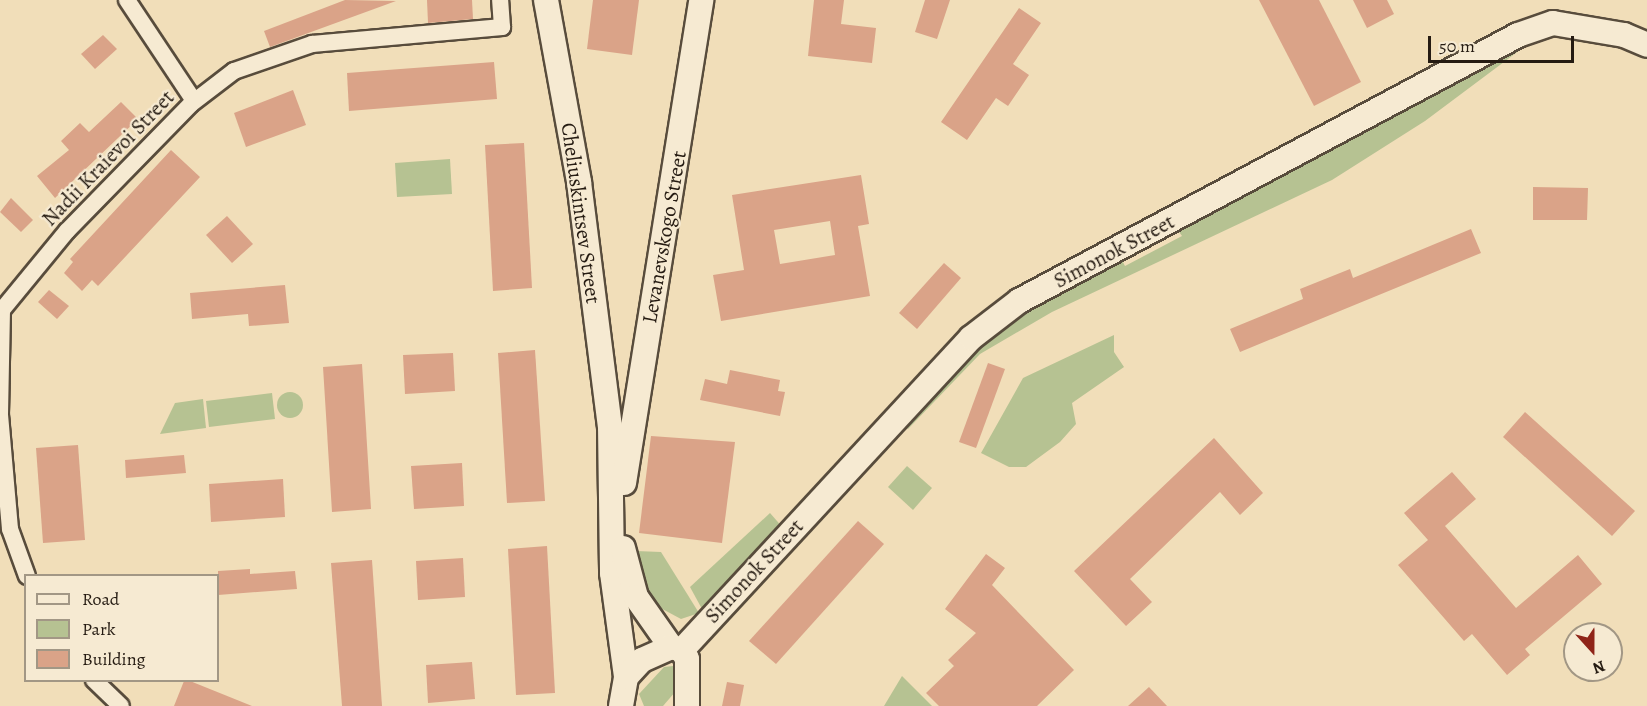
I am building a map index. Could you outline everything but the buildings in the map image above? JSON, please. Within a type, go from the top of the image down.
[{"type":"main road","name":"Cheliuskintsev Street","points":[[546,0],[620,426]]},
{"type":"main road","name":"Levanevskogo Street","points":[[677,648],[645,614],[628,576],[620,426],[675,183],[701,0]]},
{"type":"main road","name":"Simonok Street","points":[[677,648],[971,338],[1019,301],[1518,35],[1553,23],[1624,35],[1647,45]]},
{"type":"main road","points":[[620,426],[612,573],[626,677],[621,706]]},
{"type":"main road","points":[[626,677],[642,660],[677,648],[690,670],[687,706]]},
{"type":"street","points":[[127,0],[194,101]]},
{"type":"street","name":"Nadii Kraievoi Street","points":[[26,574],[10,529],[0,414],[1,310],[67,231],[194,101],[234,71],[312,44],[502,27],[500,0]]},
{"type":"street","points":[[95,682],[121,706]]},
{"type":"green space","points":[[1522,39],[1524,47],[1425,121],[1332,180],[1052,312],[980,354],[908,429],[899,423],[974,341],[1118,253],[1125,266],[1182,236],[1174,225]]},
{"type":"green space","points":[[450,159],[452,194],[397,197],[395,163]]},
{"type":"green space","points":[[1114,335],[1114,352],[1124,367],[1072,403],[1076,424],[1060,442],[1026,467],[1009,467],[981,453],[1023,378]]},
{"type":"green space","points":[[290,392],[299,396],[303,405],[299,414],[290,418],[281,414],[277,405],[281,396]]},
{"type":"green space","points":[[272,393],[275,419],[209,427],[206,401]]},
{"type":"green space","points":[[203,399],[206,428],[160,434],[175,403]]},
{"type":"green space","points":[[907,466],[932,488],[913,510],[888,487]]},
{"type":"green space","points":[[770,513],[784,529],[702,609],[690,587]]},
{"type":"green space","points":[[636,551],[661,552],[699,613],[681,619],[653,604]]},
{"type":"green space","points":[[673,666],[682,684],[663,706],[644,706],[639,694],[664,667]]},
{"type":"green space","points":[[902,676],[932,706],[884,706]]}]
